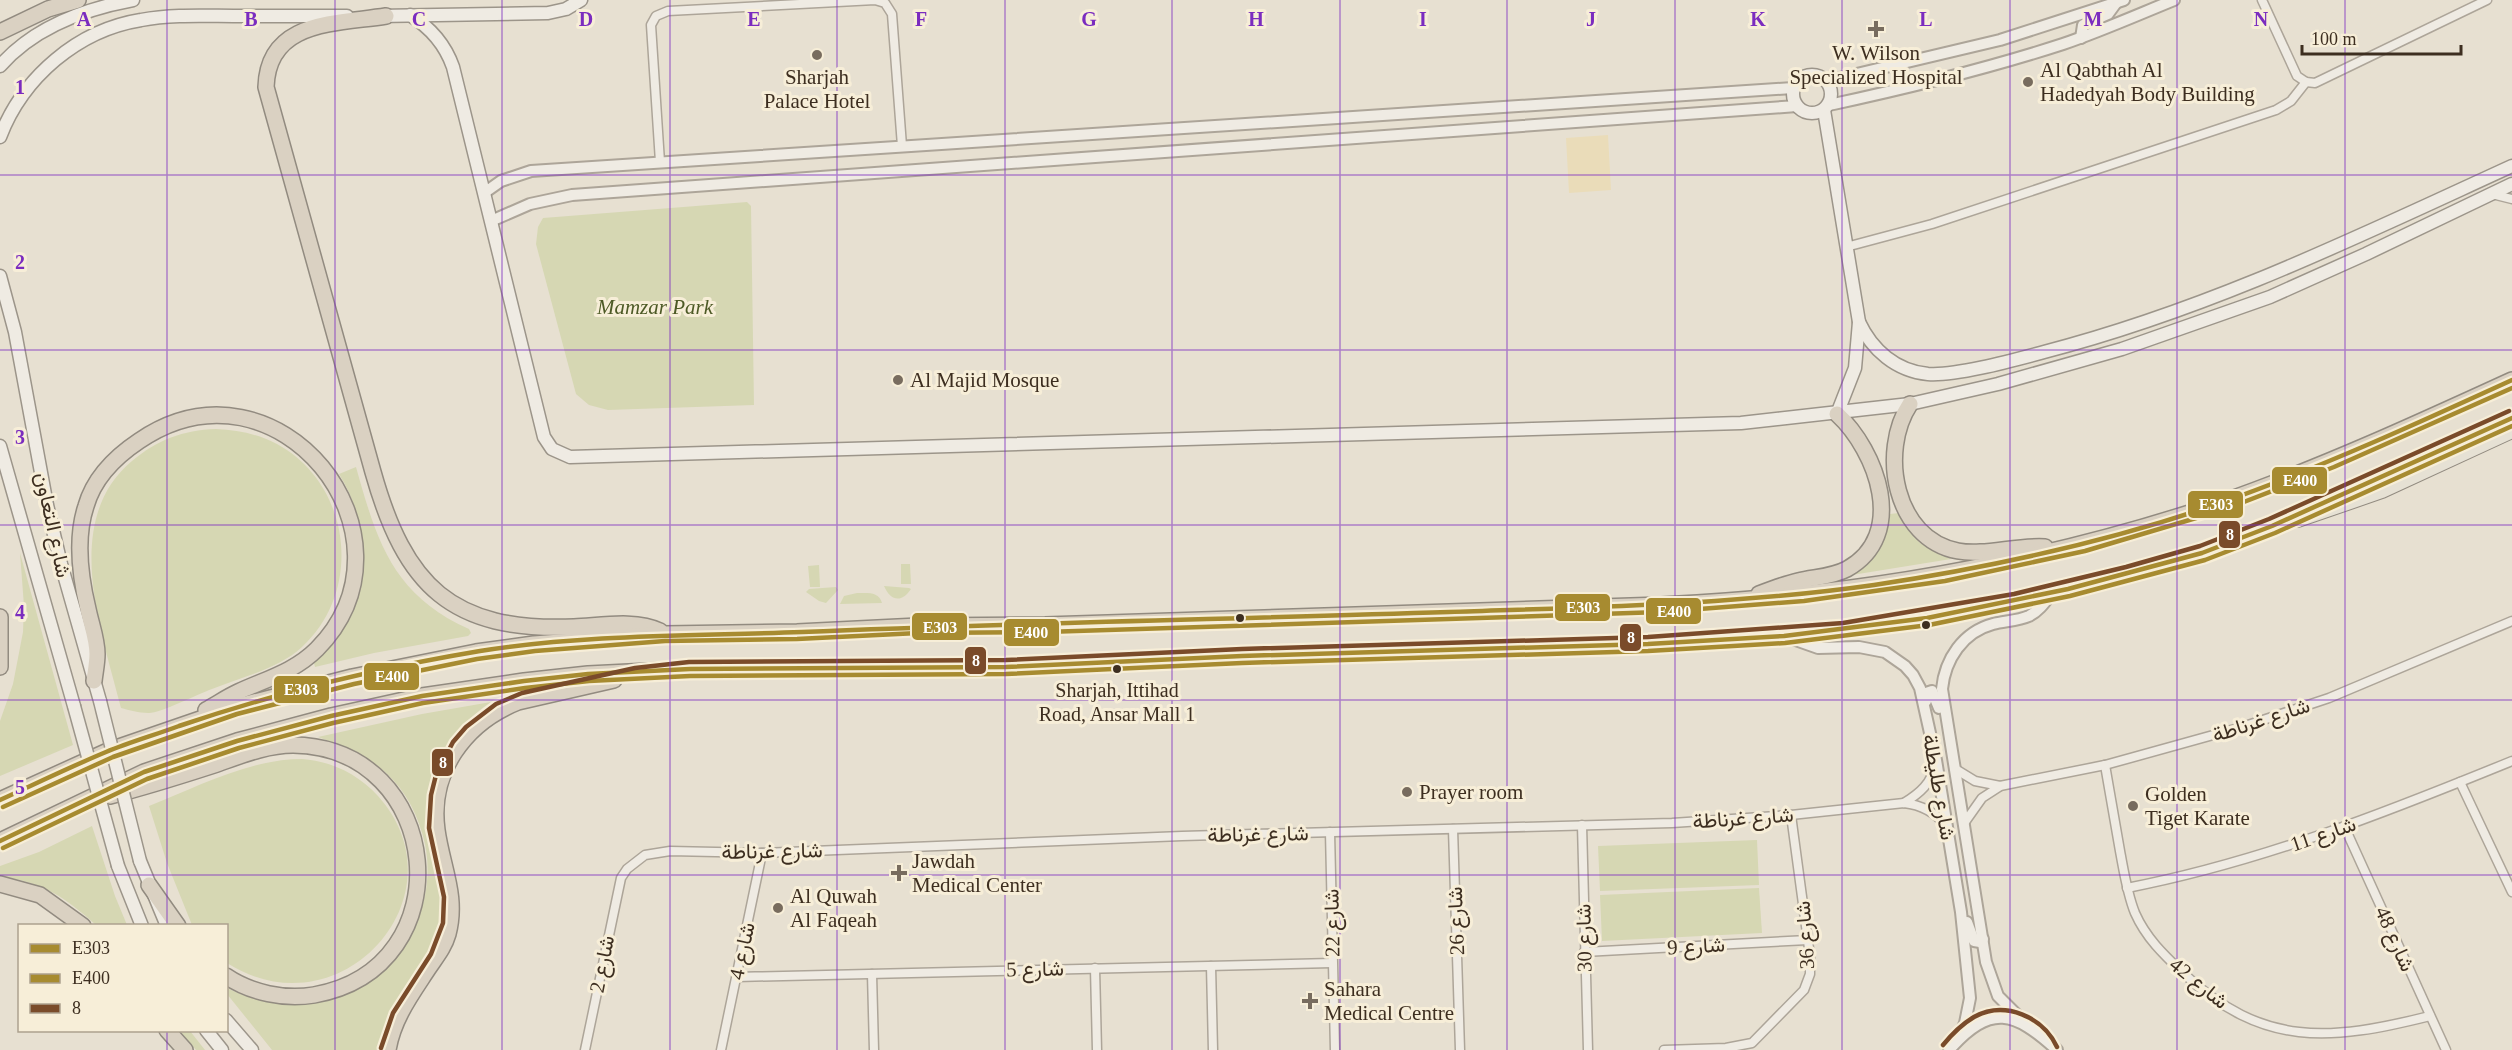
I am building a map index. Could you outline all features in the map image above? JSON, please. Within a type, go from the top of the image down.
[{"type":"highway","points":[[0,32],[48,9],[78,0]]},
{"type":"highway","points":[[386,16],[320,26],[296,33],[285,41],[270,61],[266,87],[379,495],[397,542],[418,574],[433,590],[459,607],[487,619],[515,626],[544,628],[640,625],[665,634]]},
{"type":"highway","points":[[0,800],[110,750],[178,726],[292,691],[442,659],[534,644],[665,634],[1431,614],[1748,601],[1919,578],[2060,549],[2170,519],[2301,473],[2391,436],[2512,380]]},
{"type":"highway","points":[[1910,404],[1896,434],[1894,457],[1903,502],[1907,513],[1919,530],[1936,543],[1965,552],[2030,546],[2060,549]]},
{"type":"highway","points":[[1748,601],[1786,584],[1839,573],[1855,564],[1873,543],[1881,516],[1875,471],[1861,441],[1837,414]]},
{"type":"highway","points":[[94,681],[97,651],[83,589],[80,539],[86,505],[107,467],[147,435],[162,427],[195,417],[245,418],[277,429],[306,448],[319,461],[340,494],[354,541],[353,574],[348,599],[328,636],[305,660],[276,678],[233,695],[178,726]]},
{"type":"highway","points":[[0,841],[144,772],[190,756],[331,716],[473,688],[588,674],[690,669],[1006,667],[1219,657],[1648,644],[1784,636],[1901,622],[2052,593],[2173,561],[2272,526],[2512,418]]},
{"type":"highway","points":[[0,617],[0,667]]},
{"type":"highway","points":[[387,1050],[396,1021],[442,951],[451,923],[452,895],[437,832],[437,802],[444,773],[458,746],[478,724],[511,705],[653,671]]},
{"type":"highway","points":[[69,806],[143,788],[259,750],[293,745],[327,750],[344,756],[359,765],[385,787],[405,815],[419,865],[417,899],[394,945],[370,970],[341,988],[325,993],[301,996],[277,995],[246,987],[228,977]]},
{"type":"highway","points":[[0,884],[40,895],[80,924]]},
{"type":"highway","points":[[149,885],[177,924]]},
{"type":"highway","points":[[169,1032],[185,1050]]},
{"type":"main road","points":[[0,66],[36,36],[59,23],[91,10],[133,0]]},
{"type":"main road","points":[[0,137],[21,97],[47,66],[82,41],[119,25],[181,15],[386,16],[548,13],[566,9],[581,0]]},
{"type":"main road","points":[[410,15],[434,34],[450,58],[544,437],[552,449],[570,457],[1741,423],[1910,404],[2081,362],[2212,319],[2270,297],[2366,255],[2512,184]]},
{"type":"main road","points":[[1826,107],[1807,113],[1797,106],[1794,101],[1793,88],[1800,79],[1809,75],[1818,75],[1827,81],[1832,92],[1826,107],[1859,322],[1855,368],[1837,414]]},
{"type":"main road","points":[[1859,322],[1869,340],[1882,354],[1899,365],[1918,372],[1948,373],[2025,357],[2146,323],[2228,294],[2512,166]]},
{"type":"main road","name":"شارع التعاون","points":[[0,276],[15,332],[54,535],[140,861],[166,924]]},
{"type":"main road","points":[[2272,526],[2360,499],[2512,431]]},
{"type":"main road","name":"شارع التعاون","points":[[0,446],[118,866],[141,924]]},
{"type":"main road","points":[[228,1022],[252,1050]]},
{"type":"main road","points":[[208,1032],[222,1050]]},
{"type":"street","points":[[660,162],[651,28],[654,19],[664,12],[875,0],[885,3],[892,14],[902,146]]},
{"type":"street","points":[[1826,107],[1969,72],[2081,38],[2174,0]]},
{"type":"street","points":[[2262,0],[2294,71],[2306,82],[2320,82],[2487,0]]},
{"type":"street","points":[[2081,38],[2083,26],[2111,12],[2120,1]]},
{"type":"street","points":[[1827,81],[2001,40],[2120,1]]},
{"type":"street","points":[[1846,246],[1932,224],[2266,114],[2291,101],[2306,82]]},
{"type":"street","points":[[484,193],[501,181],[531,171],[1793,88]]},
{"type":"street","points":[[491,221],[530,204],[572,195],[1797,106]]},
{"type":"street","points":[[2492,194],[2512,199]]},
{"type":"street","name":"شارع طليطلة","points":[[2052,593],[2038,609],[2028,616],[1985,627],[1961,642],[1944,673],[1942,689],[1993,987],[2005,1004],[2048,1045],[2057,1050]]},
{"type":"street","name":"شارع غرناطة","points":[[1965,822],[1982,798],[2000,786],[2105,765],[2242,727],[2329,698],[2512,622]]},
{"type":"street","name":"شارع طليطلة","points":[[1784,636],[1818,648],[1859,647],[1885,652],[1905,666],[1913,675],[1922,693],[1936,760],[1961,912],[1970,998],[1968,1013],[1952,1047]]},
{"type":"street","points":[[1925,710],[1926,694],[1931,690],[1936,696],[1940,710],[1945,715]]},
{"type":"street","points":[[1904,803],[1923,790],[1929,782],[1936,760]]},
{"type":"street","name":"شارع 11","points":[[2127,888],[2254,857],[2345,828],[2512,761]]},
{"type":"street","name":"شارع 42","points":[[2105,765],[2127,888],[2140,923],[2160,951],[2206,993],[2243,1017],[2264,1026],[2292,1032],[2374,1029],[2430,1016]]},
{"type":"street","name":"شارع غرناطة","points":[[1957,770],[1975,781],[2000,786]]},
{"type":"street","points":[[2460,782],[2512,892]]},
{"type":"street","name":"شارع غرناطة","points":[[621,878],[635,861],[655,852],[762,853],[1330,832],[1672,823],[1791,815],[1904,803],[1914,804],[1932,812],[1946,827]]},
{"type":"street","name":"شارع 36","points":[[1664,1050],[1746,1045],[1758,1038],[1804,990],[1810,974],[1808,940],[1791,815]]},
{"type":"street","name":"شارع 30","points":[[1582,825],[1588,1050]]},
{"type":"street","name":"شارع 48","points":[[2345,828],[2445,1050]]},
{"type":"street","name":"شارع 26","points":[[1453,829],[1460,1050]]},
{"type":"street","name":"شارع 22","points":[[1330,832],[1335,1050]]},
{"type":"street","name":"شارع 4","points":[[721,1050],[762,853]]},
{"type":"street","name":"شارع 2","points":[[585,1050],[621,878]]},
{"type":"street","points":[[1961,912],[1966,918],[1973,939],[1977,942],[1983,939]]},
{"type":"street","name":"شارع 9","points":[[1584,952],[1808,940]]},
{"type":"street","name":"شارع 5","points":[[737,977],[1332,963]]},
{"type":"street","points":[[1211,966],[1213,1050]]},
{"type":"street","points":[[1095,968],[1097,1050]]},
{"type":"street","points":[[872,974],[874,1050]]},
{"type":"street","points":[[1952,1047],[1973,1026],[1985,1020],[2005,1018],[2025,1023]]},
{"type":"green space","name":"Mamzar Park","points":[[747,202],[751,206],[754,405],[608,410],[589,405],[576,394],[536,244],[538,227],[543,218]]},
{"type":"green space","points":[[216,429],[248,433],[277,444],[302,462],[321,485],[334,511],[340,539],[341,568],[335,597],[322,624],[302,647],[282,661],[161,710],[145,713],[121,708],[97,612],[92,578],[92,545],[97,514],[110,486],[141,454],[171,437],[192,431]]},
{"type":"green space","points":[[356,467],[381,542],[405,583],[422,600],[469,629],[471,633],[468,636],[374,653],[315,667],[314,663],[332,644],[346,622],[356,598],[361,573],[362,548],[359,522],[351,497],[339,474]]},
{"type":"green space","points":[[1899,513],[1907,529],[1920,543],[1951,559],[1852,575],[1867,563],[1878,549],[1886,533],[1890,514]]},
{"type":"green space","points":[[20,553],[73,745],[0,776],[0,721],[13,684],[23,632],[24,606]]},
{"type":"green space","points":[[901,564],[910,564],[911,584],[901,584]]},
{"type":"green space","points":[[819,565],[820,587],[810,587],[808,566]]},
{"type":"green space","points":[[884,586],[911,589],[903,597],[896,598],[889,594]]},
{"type":"green space","points":[[836,587],[838,590],[826,603],[806,592],[809,589]]},
{"type":"green space","points":[[857,593],[878,596],[882,603],[840,604],[844,596]]},
{"type":"green space","points":[[491,702],[461,728],[449,744],[432,780],[428,819],[443,895],[443,906],[439,929],[432,946],[390,1012],[378,1050],[272,1050],[228,995],[228,988],[256,999],[288,1004],[319,1001],[348,992],[373,976],[395,956],[412,932],[423,905],[427,875],[425,844],[416,815],[400,788],[371,761],[318,737],[422,714]]},
{"type":"green space","points":[[282,760],[313,760],[334,766],[353,775],[370,788],[378,796],[401,834],[408,874],[399,911],[379,944],[349,968],[311,981],[270,981],[228,963],[228,924],[192,924],[167,863],[149,806],[224,775]]},
{"type":"green space","points":[[92,826],[127,924],[95,924],[52,892],[28,882],[0,877],[0,866],[39,852]]},
{"type":"green space","points":[[1757,840],[1759,885],[1600,891],[1598,846]]},
{"type":"green space","points":[[1759,888],[1762,933],[1602,941],[1600,895]]},
{"type":"green space","points":[[181,1032],[191,1032],[205,1050],[196,1050]]},
{"type":"sand","points":[[1608,135],[1611,190],[1569,193],[1566,138]]},
{"type":"transit line","name":"E303","points":[[0,800],[115,748],[253,703],[328,682],[404,665],[520,645],[641,637],[1662,604],[1821,592],[1919,578],[2008,561],[2096,540],[2226,501],[2335,459],[2512,380]]},
{"type":"transit line","name":"E400","points":[[3,807],[113,757],[237,714],[354,684],[477,659],[535,651],[665,641],[797,639],[918,633],[1045,632],[1661,612],[1804,601],[1945,581],[2085,551],[2223,510],[2334,467],[2512,388]]},
{"type":"transit line","name":"8","points":[[381,1048],[393,1013],[431,954],[443,923],[444,897],[429,828],[431,795],[436,775],[453,742],[466,727],[496,704],[522,693],[635,668],[689,662],[1006,660],[1242,649],[1648,637],[1843,623],[2014,594],[2126,567],[2200,546],[2269,519],[2509,411]]},
{"type":"transit line","name":"E303","points":[[0,841],[144,772],[237,741],[331,716],[422,696],[524,681],[588,674],[690,669],[1006,667],[1242,656],[1648,644],[1784,636],[1927,618],[2068,589],[2202,553],[2272,526],[2512,418]]},
{"type":"transit line","name":"E400","points":[[3,848],[147,779],[239,748],[333,723],[423,703],[525,688],[589,681],[690,676],[1006,674],[1242,663],[1648,651],[1785,643],[1929,625],[2070,596],[2205,560],[2275,533],[2512,426]]},
{"type":"transit line","name":"8","points":[[1943,1045],[1974,1017],[1998,1010],[2022,1014],[2033,1020],[2051,1036],[2057,1047]]},
{"type":"place","name":"W. Wilson Specialized Hospital","points":[[1876,29]]},
{"type":"place","name":"Sharjah Palace Hotel","points":[[817,55]]},
{"type":"place","name":"Al Qabthah Al Hadedyah Body Building","points":[[2028,82]]},
{"type":"place","name":"Al Majid Mosque","points":[[898,380]]},
{"type":"place","name":"Sharjah, Ittihad Road, Ansar Mall 1","points":[[1117,669]]},
{"type":"place","name":"Prayer room","points":[[1407,792]]},
{"type":"place","name":"Golden Tiget Karate","points":[[2133,806]]},
{"type":"place","name":"Jawdah Medical Center","points":[[899,873]]},
{"type":"place","name":"Al Quwah Al Faqeah","points":[[778,908]]},
{"type":"place","name":"Sahara Medical Centre","points":[[1310,1001]]}]
